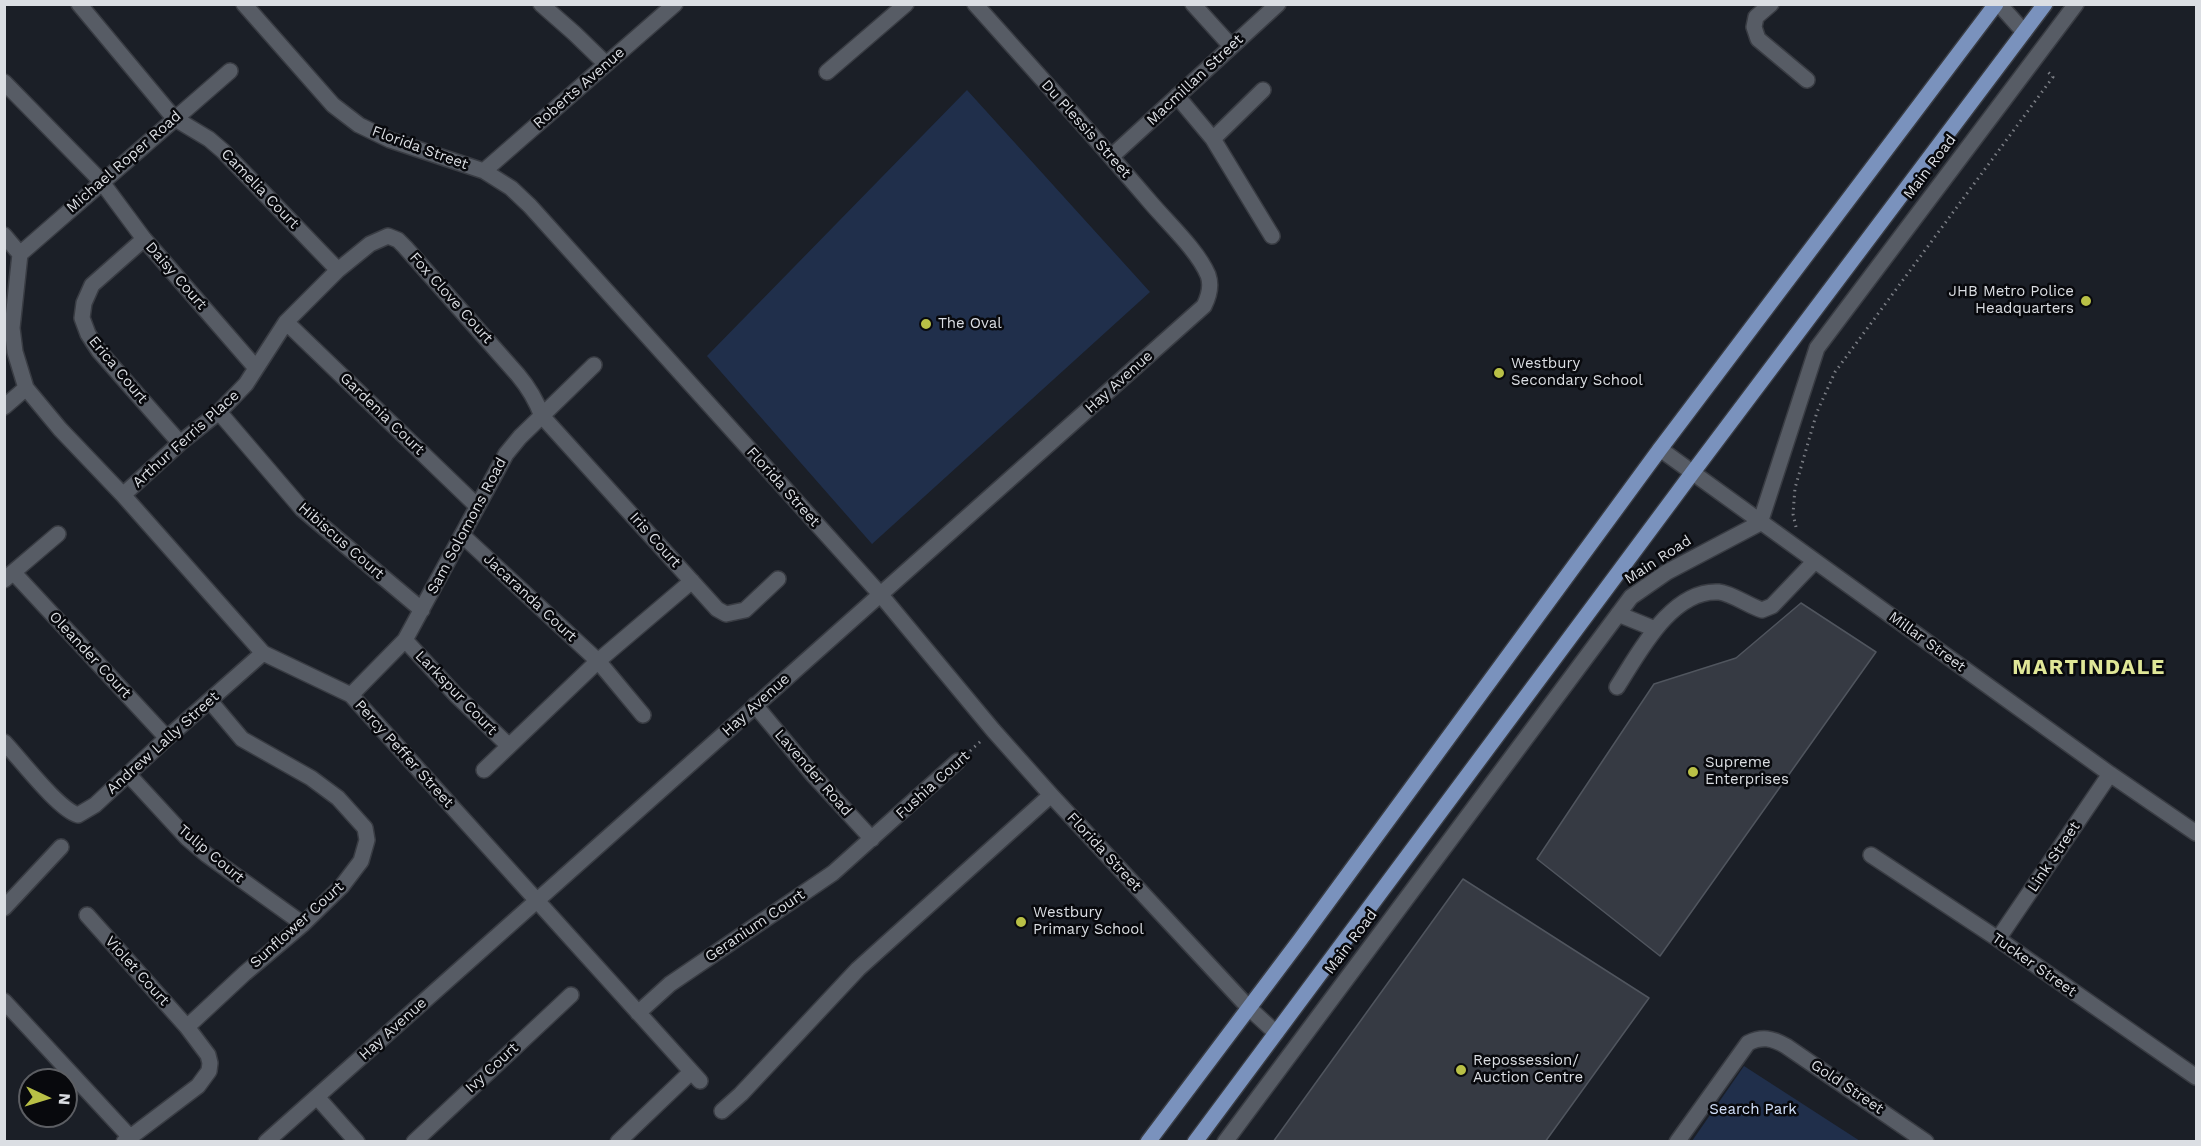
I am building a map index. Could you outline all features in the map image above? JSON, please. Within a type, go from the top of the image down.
[{"type":"main road","points":[[1149,1142],[1250,1008],[1660,448],[1997,4]]},
{"type":"main road","name":"Main Road","points":[[1195,1142],[1692,472],[2044,4]]},
{"type":"street","name":"Camelia Court","points":[[79,4],[174,118],[224,151],[338,270]]},
{"type":"street","name":"Florida Street","points":[[244,4],[333,105],[359,125],[390,140],[484,171],[511,188],[530,206],[880,594],[993,730],[1051,795],[1276,1033]]},
{"type":"street","points":[[541,4],[606,64]]},
{"type":"street","name":"Roberts Avenue","points":[[484,171],[675,4]]},
{"type":"street","points":[[827,72],[906,4]]},
{"type":"street","name":"Du Plessis Street","points":[[975,4],[1112,156],[1195,255]]},
{"type":"street","points":[[1193,4],[1231,46]]},
{"type":"street","name":"Macmillan Street","points":[[1112,156],[1278,4]]},
{"type":"street","points":[[1771,4],[1756,17],[1754,27],[1758,39],[1807,80]]},
{"type":"street","points":[[1997,4],[2024,32]]},
{"type":"street","name":"Main Road","points":[[1225,1142],[1631,597],[1649,583],[1721,542],[1760,523],[1812,360],[1821,341],[2076,4]]},
{"type":"street","name":"Michael Roper Road","points":[[20,254],[230,71]]},
{"type":"street","name":"Daisy Court","points":[[4,82],[102,181],[144,239],[256,368]]},
{"type":"street","points":[[1213,139],[1263,90]]},
{"type":"street","points":[[1177,96],[1213,139],[1272,236]]},
{"type":"street","points":[[4,235],[20,254]]},
{"type":"street","name":"Fox Clove Court","points":[[338,270],[370,244],[388,236],[398,240],[529,387],[542,416]]},
{"type":"street","name":"Erica Court","points":[[144,239],[92,285],[84,303],[82,318],[88,334],[99,351],[180,442]]},
{"type":"street","name":"Percy Peffer Street","points":[[20,254],[12,328],[15,352],[26,388],[60,429],[123,495],[263,653],[351,695],[695,1077],[618,1142]]},
{"type":"street","name":"Hay Avenue","points":[[266,1142],[1204,306],[1209,297],[1210,286],[1208,277],[1195,255]]},
{"type":"street","name":"Arthur Ferris Place","points":[[123,495],[180,442],[219,412],[246,384],[286,322],[338,270]]},
{"type":"street","name":"Gardenia Court","points":[[286,322],[477,506]]},
{"type":"street","name":"Sam Solomons Road","points":[[351,695],[405,640],[506,454],[594,365]]},
{"type":"street","points":[[4,407],[26,388]]},
{"type":"street","name":"Hibiscus Court","points":[[219,412],[302,509],[422,610]]},
{"type":"street","name":"Iris Court","points":[[542,416],[717,609],[726,614],[745,610],[778,579]]},
{"type":"street","name":"Millar Street","points":[[1660,448],[1814,562],[2196,833]]},
{"type":"street","points":[[9,576],[58,534]]},
{"type":"street","name":"Jacaranda Court","points":[[462,535],[598,661],[643,715]]},
{"type":"street","points":[[1617,687],[1655,629],[1680,604],[1703,593],[1721,592],[1762,610],[1772,606],[1814,562]]},
{"type":"street","name":"Oleander Court","points":[[9,576],[167,738]]},
{"type":"street","name":"Larkspur Court","points":[[484,770],[598,661],[692,580]]},
{"type":"street","points":[[1618,614],[1655,629]]},
{"type":"street","name":"Larkspur Court","points":[[405,640],[508,746]]},
{"type":"street","name":"Andrew Lally Street","points":[[4,742],[70,813],[78,815],[86,812],[263,653]]},
{"type":"street","name":"Sunflower Court","points":[[188,1027],[342,886],[361,861],[367,840],[365,828],[356,815],[338,798],[311,778],[242,739],[210,700]]},
{"type":"street","name":"Lavender Road","points":[[755,705],[814,776],[872,839]]},
{"type":"street","name":"Fushia Court","points":[[872,839],[958,761]]},
{"type":"street","name":"Tulip Court","points":[[128,774],[187,838],[303,924]]},
{"type":"street","name":"Link Street","points":[[1998,939],[2110,774]]},
{"type":"street","points":[[722,1111],[741,1094],[858,969],[1051,795]]},
{"type":"street","name":"Geranium Court","points":[[638,1013],[670,984],[807,892],[872,839]]},
{"type":"street","points":[[4,908],[61,847]]},
{"type":"street","name":"Tucker Street","points":[[1871,855],[1998,939],[2196,1077]]},
{"type":"street","name":"Violet Court","points":[[87,915],[188,1027],[208,1055],[209,1071],[204,1079],[185,1097],[127,1139]]},
{"type":"street","name":"Ivy Court","points":[[414,1142],[571,995]]},
{"type":"street","points":[[4,1001],[127,1139]]},
{"type":"street","name":"Gold Street","points":[[1677,1142],[1748,1042],[1765,1038],[1786,1046],[1926,1142]]},
{"type":"street","points":[[317,1097],[357,1142]]},
{"type":"path","points":[[1797,532],[1792,514],[1795,488],[1816,412],[1835,372],[2053,77]]},
{"type":"path","name":"Fushia Court","points":[[958,761],[993,730]]},
{"type":"green space","name":"The Oval","points":[[967,90],[1150,292],[872,544],[707,356]]},
{"type":"green space","name":"Search Park","points":[[1744,1066],[1860,1141],[1692,1141]]},
{"type":"building","name":"Supreme Enterprises","points":[[1801,603],[1876,652],[1660,956],[1537,859],[1654,684],[1736,658]]},
{"type":"building","name":"Repossession/ Auction Centre","points":[[1463,879],[1649,998],[1545,1142],[1273,1142]]},
{"type":"place","name":"JHB Metro Police Headquarters","points":[[2086,301]]},
{"type":"place","name":"The Oval","points":[[926,324]]},
{"type":"place","name":"Westbury Secondary School","points":[[1499,373]]},
{"type":"place","name":"Supreme Enterprises","points":[[1693,772]]},
{"type":"place","name":"Westbury Primary School","points":[[1021,922]]},
{"type":"place","name":"Repossession/ Auction Centre","points":[[1461,1070]]},
{"type":"district","name":"MARTINDALE","points":[[2089,668]]}]
